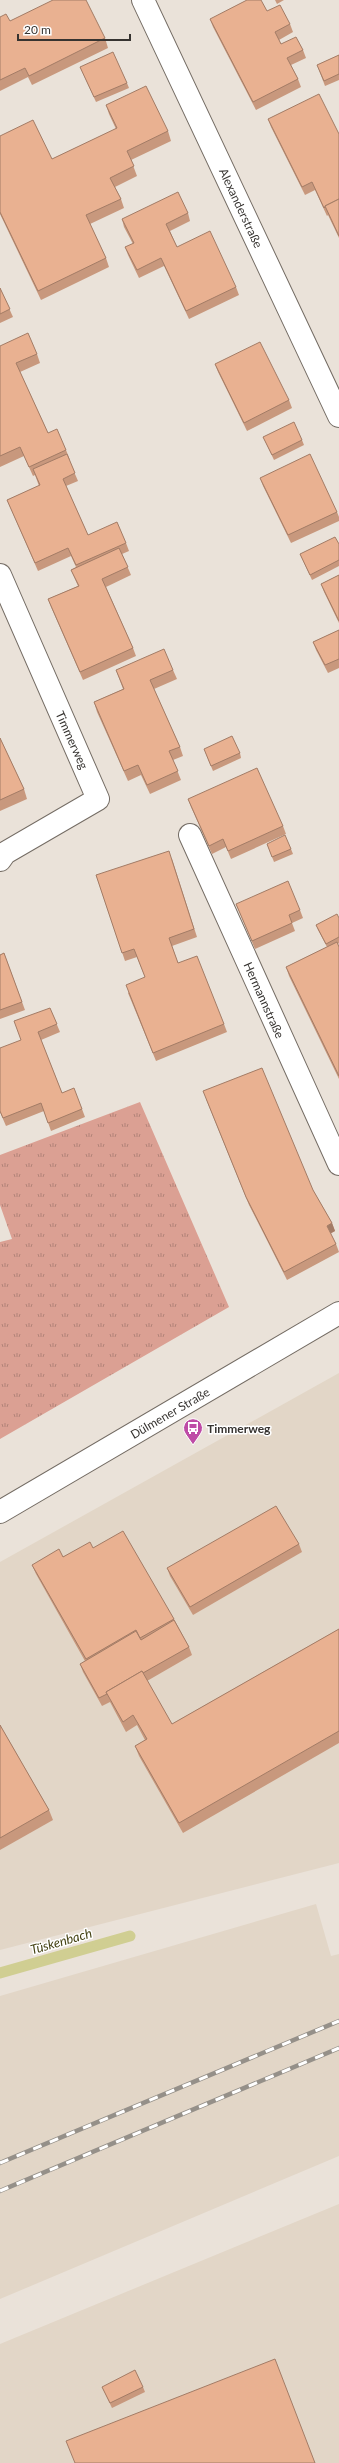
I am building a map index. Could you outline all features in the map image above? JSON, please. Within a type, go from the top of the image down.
[{"type":"street","name":"Alexanderstraße","points":[[143,0],[339,416]]},
{"type":"street","name":"Timmerweg","points":[[0,575],[98,799],[6,853],[0,860]]},
{"type":"street","name":"Hermannstraße","points":[[190,835],[339,1164]]},
{"type":"street","name":"Dülmener Straße","points":[[0,1512],[339,1313]]},
{"type":"shaded area","points":[[339,1373],[339,1863],[0,1950],[0,1562]]},
{"type":"shaded area","points":[[316,1904],[331,1956],[339,1954],[339,2156],[0,2299],[0,1996]]},
{"type":"shaded area","points":[[339,2204],[339,2463],[0,2463],[0,2344]]},
{"type":"green space","points":[[140,1102],[229,1307],[0,1439],[0,1242],[12,1239],[0,1205],[0,1155]]},
{"type":"building","points":[[53,0],[86,0],[105,38],[29,76],[25,68],[0,80],[0,17],[6,14],[10,21]]},
{"type":"building","points":[[247,0],[261,0],[267,11],[280,5],[290,24],[275,32],[281,44],[296,37],[303,50],[287,58],[298,79],[253,102],[210,19]]},
{"type":"building","points":[[113,52],[127,83],[94,97],[80,67]]},
{"type":"building","points":[[339,55],[339,74],[324,81],[317,65]]},
{"type":"building","points":[[146,86],[168,131],[127,151],[134,166],[110,178],[121,199],[86,215],[106,258],[38,291],[0,212],[0,136],[33,120],[52,159],[117,128],[106,105]]},
{"type":"building","points":[[319,94],[339,134],[339,199],[325,206],[324,208],[312,182],[302,187],[268,119]]},
{"type":"building","points":[[178,192],[188,213],[166,224],[177,247],[210,231],[236,287],[186,311],[161,258],[137,270],[125,247],[134,243],[122,219]]},
{"type":"building","points":[[339,199],[339,236],[325,206]]},
{"type":"building","points":[[0,288],[10,309],[0,314]]},
{"type":"building","points":[[28,333],[37,354],[16,363],[48,433],[57,429],[66,450],[29,467],[20,447],[0,456],[0,346]]},
{"type":"building","points":[[260,342],[289,400],[244,423],[215,364]]},
{"type":"building","points":[[294,422],[302,440],[272,455],[263,437]]},
{"type":"building","points":[[67,454],[75,473],[63,479],[88,535],[117,522],[126,543],[76,565],[68,548],[35,563],[7,500],[40,485],[33,469]]},
{"type":"building","points":[[310,454],[337,512],[288,535],[260,478]]},
{"type":"building","points":[[335,537],[339,544],[339,560],[310,575],[300,554]]},
{"type":"building","points":[[119,548],[128,567],[102,579],[133,648],[80,672],[48,599],[79,586],[71,570]]},
{"type":"building","points":[[339,575],[339,621],[321,584]]},
{"type":"building","points":[[339,630],[339,659],[325,665],[313,642]]},
{"type":"building","points":[[164,649],[173,670],[150,680],[180,747],[169,751],[178,771],[147,785],[138,765],[124,771],[94,702],[124,689],[116,670]]},
{"type":"building","points":[[232,736],[240,753],[211,766],[204,749]]},
{"type":"building","points":[[0,738],[24,789],[0,800]]},
{"type":"building","points":[[257,768],[283,826],[228,851],[223,839],[209,846],[188,799]]},
{"type":"building","points":[[285,835],[291,849],[272,857],[267,844]]},
{"type":"building","points":[[169,851],[194,929],[169,938],[178,963],[197,956],[224,1024],[153,1053],[126,985],[145,977],[134,949],[122,953],[96,875]]},
{"type":"building","points":[[288,881],[300,910],[289,915],[292,923],[252,941],[236,904]]},
{"type":"building","points":[[337,914],[339,918],[339,937],[326,944],[316,925]]},
{"type":"building","points":[[337,942],[339,947],[339,1076],[286,967]]},
{"type":"building","points":[[4,953],[22,1002],[0,1010],[0,955]]},
{"type":"building","points":[[50,1008],[57,1024],[38,1032],[62,1093],[74,1088],[82,1109],[48,1123],[41,1103],[3,1118],[0,1111],[0,1048],[21,1040],[14,1021]]},
{"type":"building","points":[[262,1068],[313,1190],[332,1223],[327,1226],[336,1244],[284,1272],[246,1197],[203,1091]]},
{"type":"building","points":[[276,1506],[299,1544],[190,1607],[167,1568]]},
{"type":"building","points":[[123,1531],[174,1619],[140,1638],[136,1630],[86,1659],[32,1565],[59,1549],[63,1557],[90,1542],[93,1548]]},
{"type":"building","points":[[174,1620],[189,1647],[143,1673],[142,1671],[106,1692],[107,1694],[99,1698],[80,1664],[136,1631],[141,1640]]},
{"type":"building","points":[[339,1629],[339,1731],[179,1823],[135,1746],[147,1739],[133,1715],[123,1722],[106,1692],[142,1671],[172,1724]]},
{"type":"building","points":[[0,1725],[49,1810],[0,1838]]},
{"type":"building","points":[[275,2359],[315,2463],[75,2463],[66,2441]]},
{"type":"building","points":[[135,2370],[143,2387],[110,2403],[102,2387]]},
{"type":"waterway","name":"Tüskenbach","points":[[0,1973],[130,1936]]},
{"type":"railway","points":[[0,2163],[339,2021]]},
{"type":"railway","points":[[0,2191],[339,2048]]},
{"type":"place","name":"Timmerweg","points":[[193,1445]]}]
